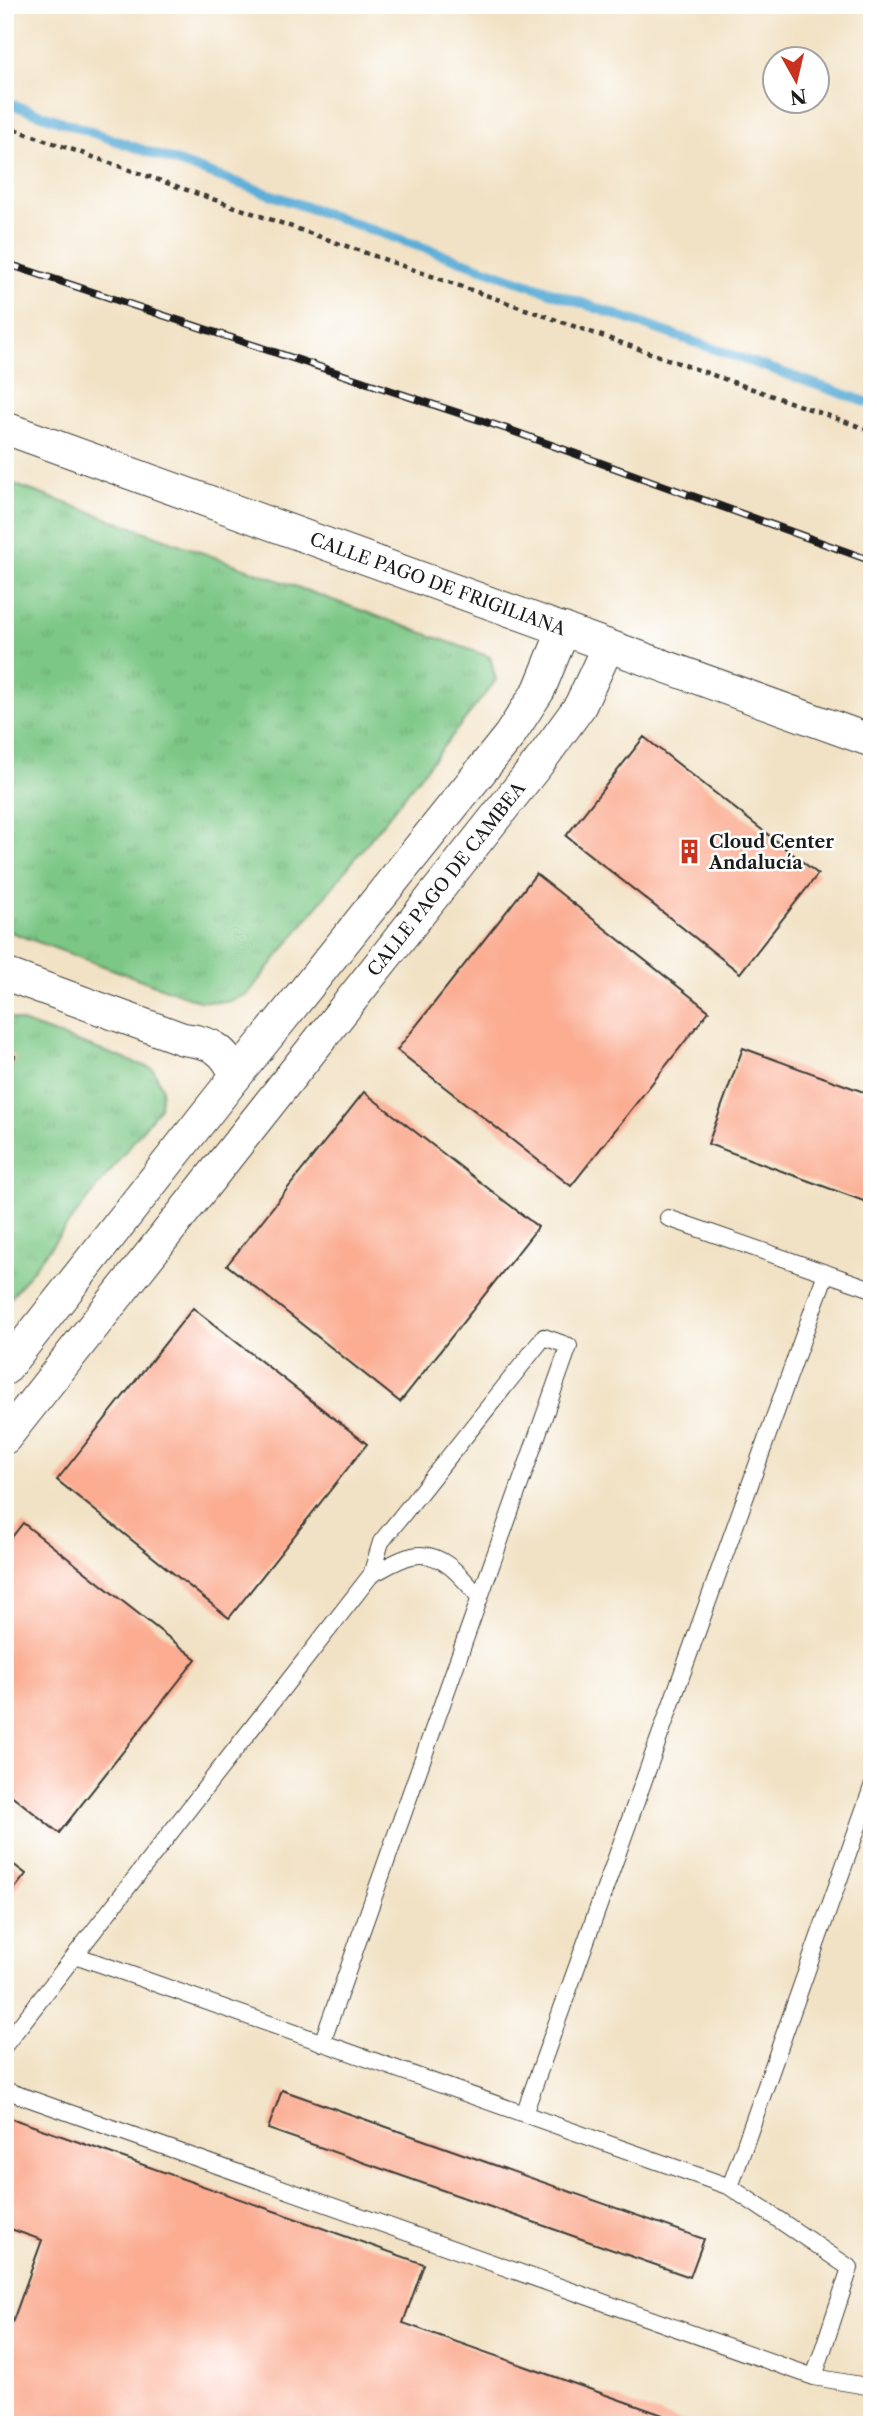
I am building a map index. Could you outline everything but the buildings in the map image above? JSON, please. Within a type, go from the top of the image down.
[{"type":"street","name":"CALLE PAGO DE FRIGILIANA","points":[[5,428],[872,741]]},
{"type":"street","points":[[5,1369],[509,736],[539,690],[564,629]]},
{"type":"street","name":"CALLE PAGO DE CAMBEA","points":[[5,1438],[540,761],[580,706],[608,646]]},
{"type":"street","points":[[5,974],[183,1038],[204,1041],[229,1058],[236,1076],[271,1102]]},
{"type":"lane","points":[[668,1219],[872,1289]]},
{"type":"lane","points":[[524,2114],[826,1273]]},
{"type":"lane","points":[[5,2045],[371,1575],[381,1542],[544,1337],[569,1346],[322,2043]]},
{"type":"lane","points":[[371,1575],[413,1555],[440,1559],[460,1575],[480,1598]]},
{"type":"lane","points":[[730,2186],[872,1787]]},
{"type":"lane","points":[[75,1955],[730,2186],[850,2268],[814,2377]]},
{"type":"lane","points":[[5,2090],[814,2377],[872,2388]]},
{"type":"path","points":[[5,126],[872,431]]},
{"type":"green space","points":[[5,481],[490,657],[496,680],[248,994],[227,1002],[199,1001],[5,930]]},
{"type":"green space","points":[[5,1016],[153,1069],[162,1087],[160,1107],[5,1305]]},
{"type":"waterway","points":[[5,102],[872,404]]},
{"type":"railway","points":[[5,263],[507,429],[872,561]]},
{"type":"place","name":"Cloud Center Andalucía","points":[[689,852]]}]
